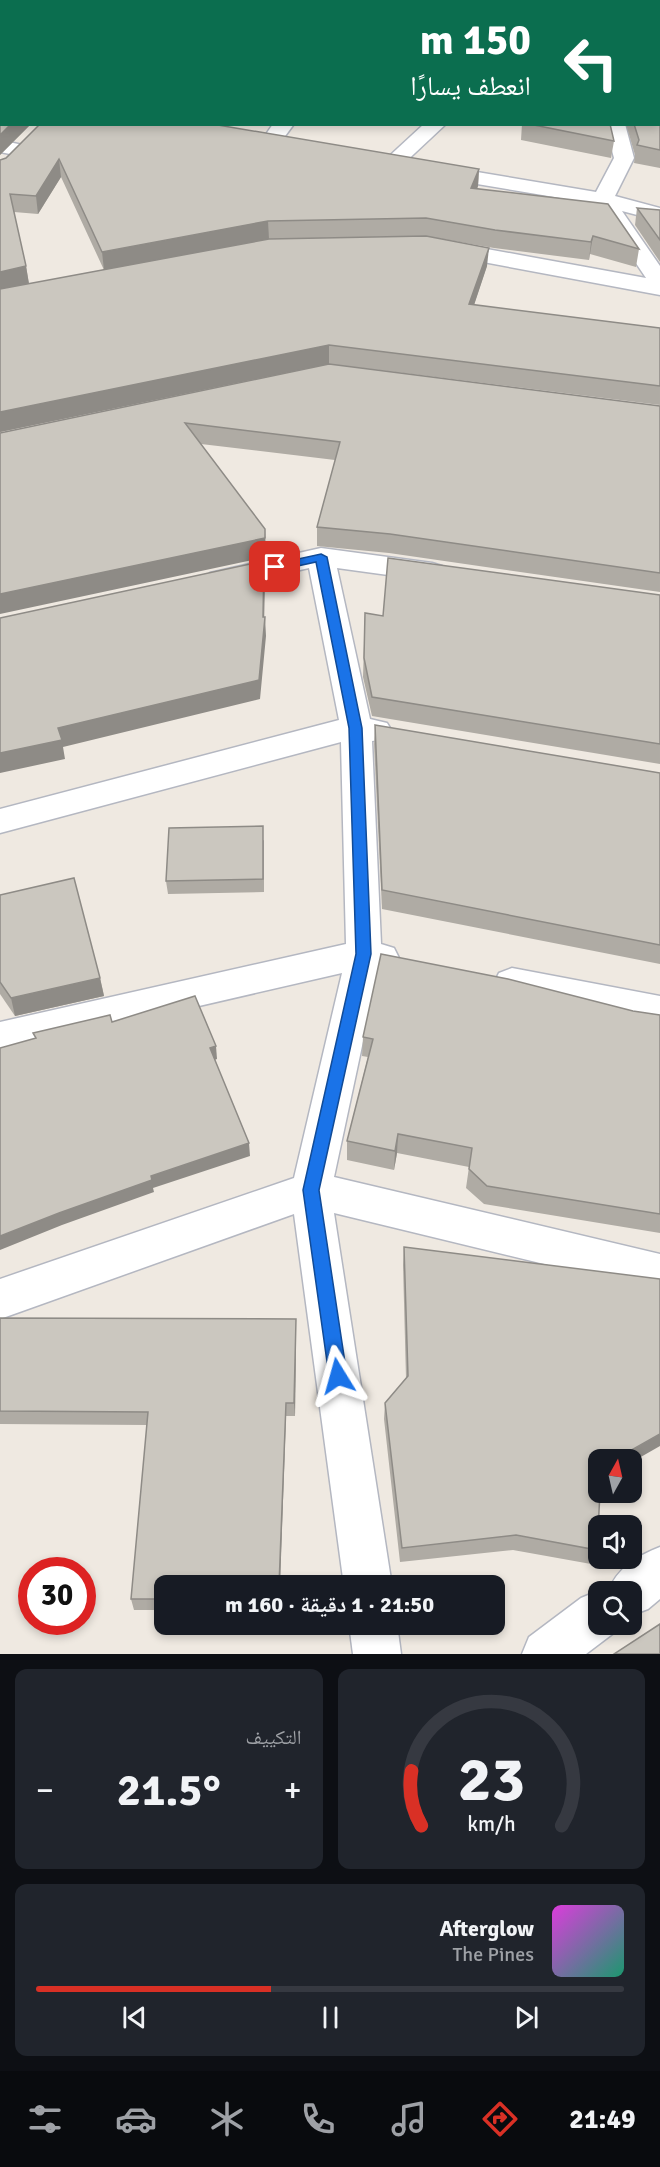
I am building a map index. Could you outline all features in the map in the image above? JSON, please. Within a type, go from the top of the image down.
[{"type":"street","points":[[270,143],[283,126]]},
{"type":"street","points":[[392,164],[434,126]]},
{"type":"street","points":[[603,199],[624,158],[616,126]]},
{"type":"street","points":[[248,140],[293,148]]},
{"type":"street","points":[[0,146],[27,144],[0,170]]},
{"type":"street","points":[[370,161],[603,199],[660,215]]},
{"type":"street","points":[[603,199],[660,283]]},
{"type":"street","points":[[425,245],[660,288]]},
{"type":"street","points":[[195,584],[321,557],[461,576]]},
{"type":"street","points":[[321,557],[356,728],[364,954],[311,1190],[366,1575]]},
{"type":"street","points":[[0,821],[356,728],[402,735]]},
{"type":"street","points":[[0,1037],[364,954],[409,963]]},
{"type":"street","points":[[478,976],[660,1011]]},
{"type":"street","points":[[0,1299],[311,1190],[660,1273]]},
{"type":"street","points":[[642,1584],[660,1570]]},
{"type":"street","points":[[546,1654],[588,1622]]},
{"type":"street","points":[[374,1635],[377,1654]]},
{"type":"building","points":[[0,126],[9,126],[0,135]]},
{"type":"building","points":[[38,126],[224,126],[479,169],[471,188],[608,204],[639,249],[593,236],[591,242],[495,230],[426,218],[268,221],[102,252],[59,159],[36,196],[10,194],[26,266],[0,272],[0,160],[6,158]]},
{"type":"building","points":[[539,126],[610,126],[614,141]]},
{"type":"building","points":[[635,126],[660,126],[660,150],[637,145],[639,140]]},
{"type":"building","points":[[637,208],[660,210],[660,240]]},
{"type":"building","points":[[426,236],[489,248],[469,304],[660,328],[660,386],[329,345],[0,412],[0,289],[269,239]]},
{"type":"building","points":[[329,364],[660,406],[660,573],[390,534],[317,527],[340,442],[185,423],[265,529],[265,538],[0,594],[0,433]]},
{"type":"building","points":[[388,558],[660,595],[660,744],[372,697],[364,658],[365,613],[383,616]]},
{"type":"building","points":[[264,561],[263,617],[265,617],[259,680],[58,728],[62,740],[0,753],[0,618]]},
{"type":"building","points":[[375,725],[660,773],[660,945],[382,890]]},
{"type":"building","points":[[263,826],[263,879],[166,881],[169,828]]},
{"type":"building","points":[[74,878],[100,978],[11,998],[0,982],[0,895]]},
{"type":"building","points":[[381,954],[508,979],[633,1011],[660,1015],[660,1214],[487,1186],[469,1169],[472,1148],[398,1134],[395,1151],[347,1141],[373,1039],[363,1037]]},
{"type":"building","points":[[195,996],[216,1046],[210,1048],[249,1143],[151,1176],[152,1180],[0,1236],[0,1048],[36,1038],[33,1033],[110,1015],[112,1022]]},
{"type":"building","points":[[404,1247],[660,1279],[660,1434],[633,1449],[588,1449],[588,1503],[599,1503],[599,1515],[588,1515],[588,1548],[516,1535],[402,1548],[385,1403],[408,1376]]},
{"type":"building","points":[[0,1318],[296,1319],[294,1403],[286,1403],[279,1575],[154,1575],[154,1599],[131,1599],[148,1412],[0,1411]]},
{"type":"building","points":[[660,1624],[660,1654],[614,1654]]},
{"type":"route","points":[[275,567],[321,557],[356,728],[364,954],[311,1190],[338,1376]]}]
